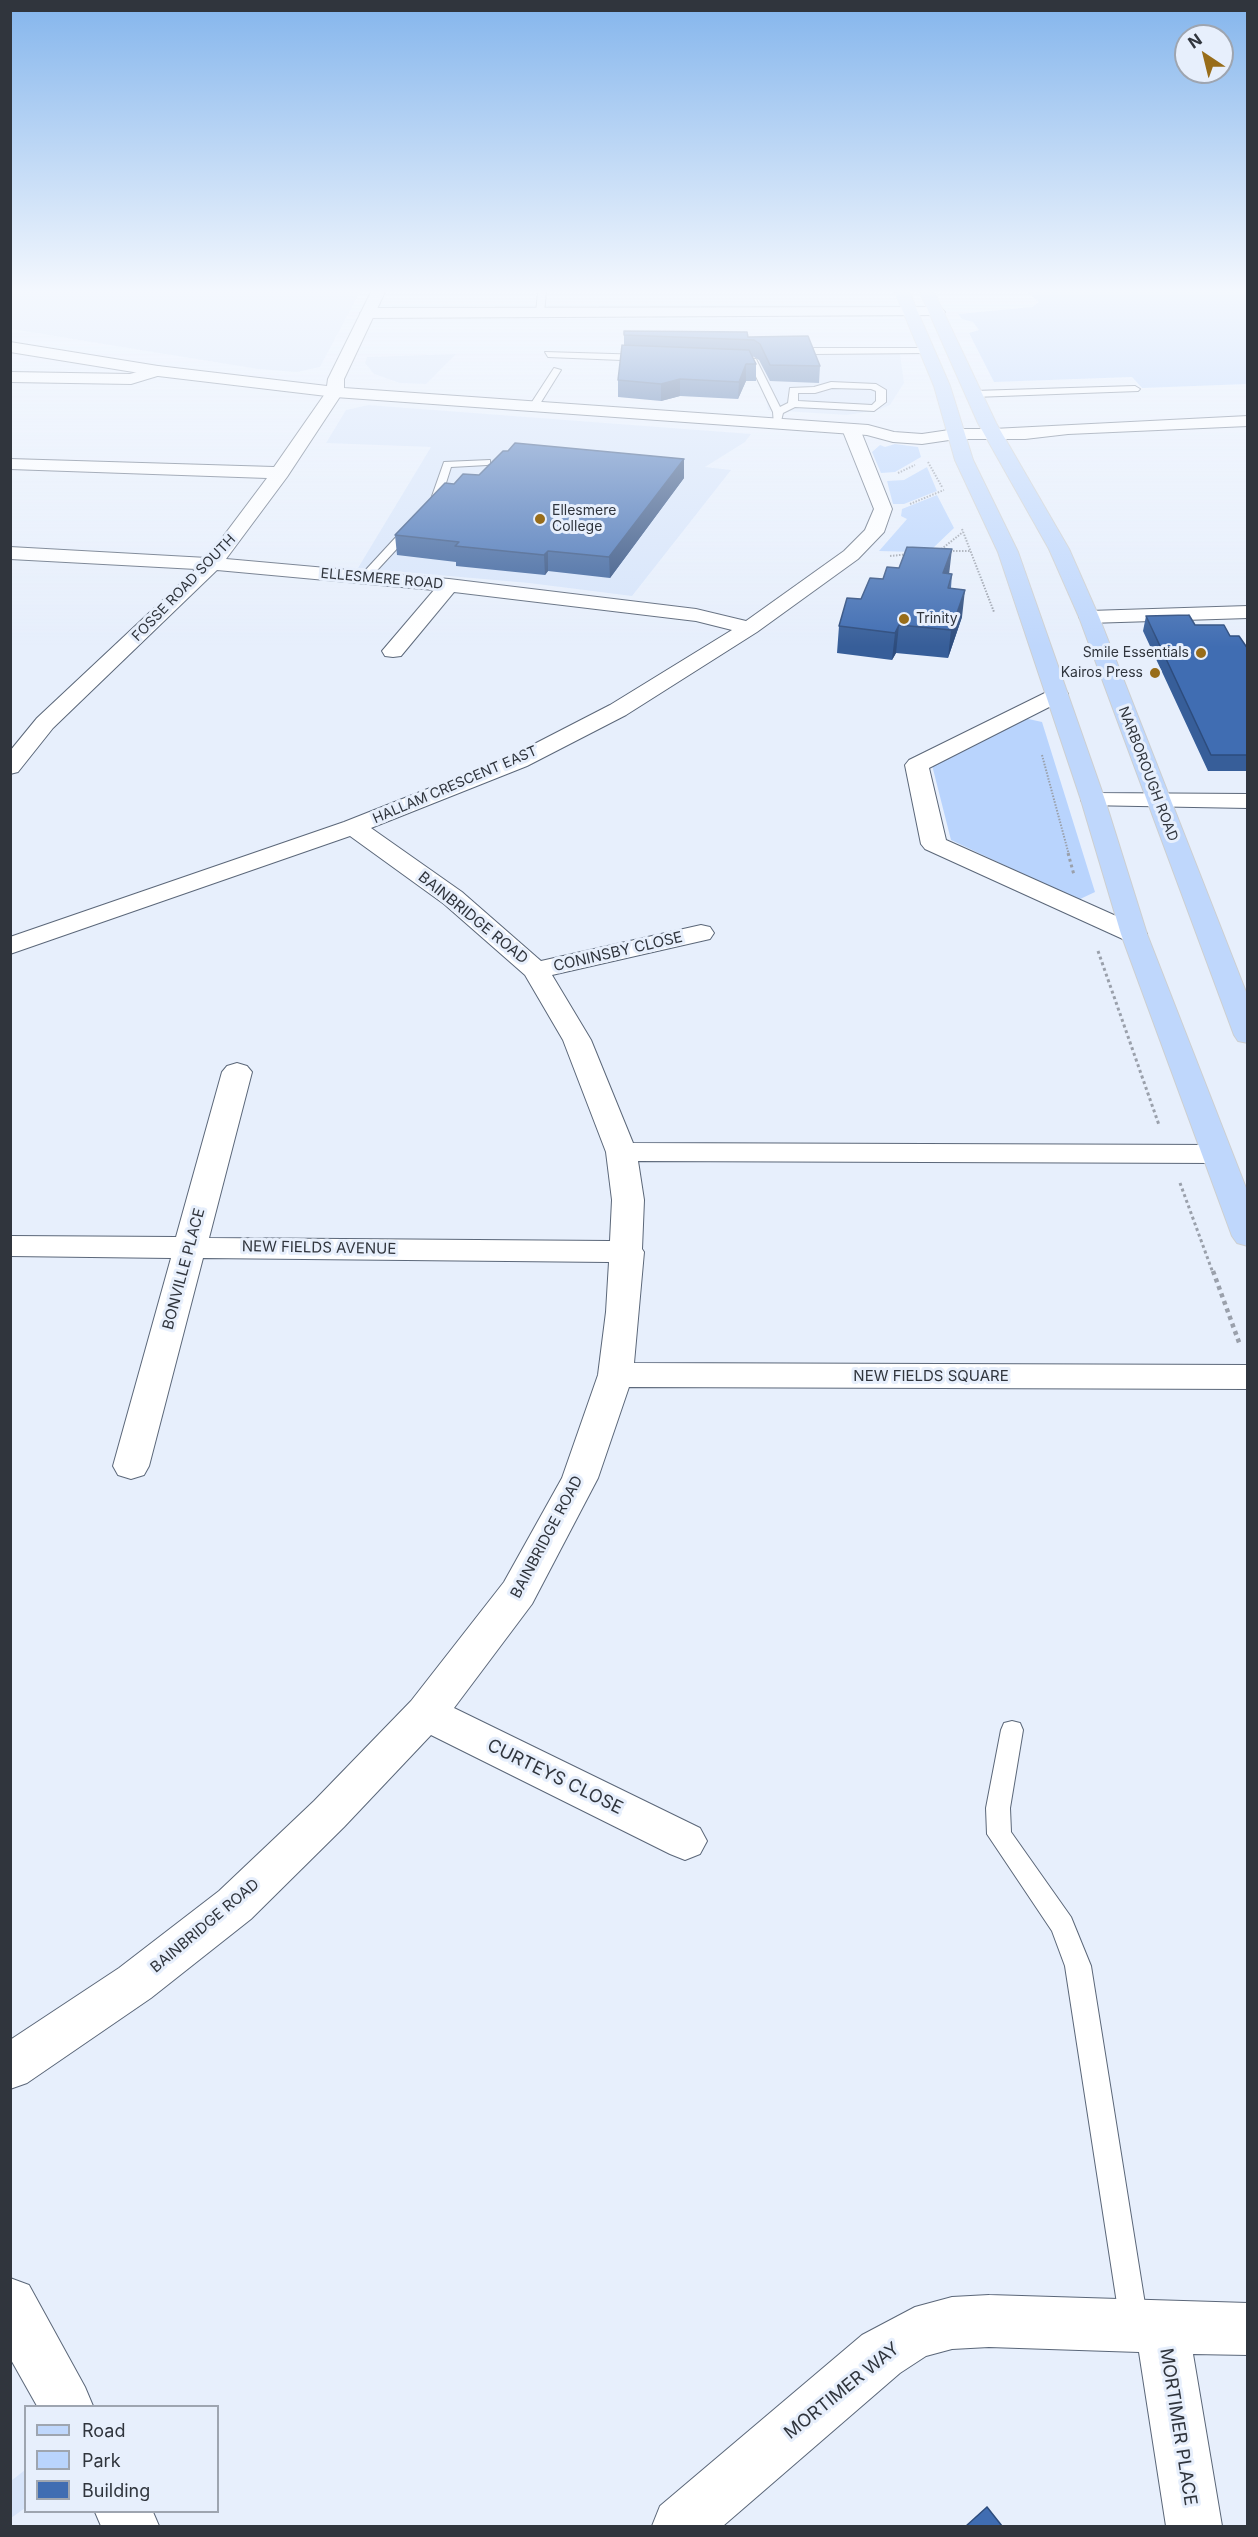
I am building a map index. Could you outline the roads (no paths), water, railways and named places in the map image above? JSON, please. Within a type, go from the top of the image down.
[{"type":"main road","points":[[949,410],[964,460],[1008,552],[1093,800],[1134,934],[1248,1236]]},
{"type":"main road","name":"NARBOROUGH ROAD","points":[[982,410],[1059,549],[1089,617],[1248,1035]]},
{"type":"street","name":"FOSSE ROAD SOUTH","points":[[10,767],[45,723],[212,564],[281,473],[323,410]]},
{"type":"street","points":[[635,410],[777,418],[860,429],[893,437],[922,439],[956,434]]},
{"type":"street","points":[[860,429],[885,426],[956,434],[993,434],[1247,423]]},
{"type":"street","points":[[860,429],[860,448],[893,437]]},
{"type":"street","name":"HALLAM CRESCENT EAST","points":[[10,946],[353,827],[519,761],[618,710],[750,628],[850,555],[874,532],[883,509],[860,448]]},
{"type":"street","points":[[10,464],[281,473]]},
{"type":"street","name":"ELLESMERE ROAD","points":[[10,553],[212,564],[449,585],[696,615],[750,628]]},
{"type":"street","points":[[393,651],[449,585]]},
{"type":"street","points":[[1089,617],[1248,612]]},
{"type":"street","points":[[1057,694],[917,765],[934,844],[1134,934]]},
{"type":"street","points":[[1093,800],[1248,801]]},
{"type":"street","name":"BAINBRIDGE ROAD","points":[[10,2067],[135,1983],[235,1905],[329,1814],[426,1713],[518,1593],[580,1478],[615,1375],[628,1252],[628,1200],[621,1152],[577,1040],[536,970],[453,898],[353,827]]},
{"type":"street","name":"CONINSBY CLOSE","points":[[536,970],[700,933]]},
{"type":"street","name":"BONVILLE PLACE","points":[[131,1466],[237,1072]]},
{"type":"street","points":[[621,1152],[1216,1154]]},
{"type":"street","name":"NEW FIELDS AVENUE","points":[[10,1246],[628,1252]]},
{"type":"street","name":"NEW FIELDS SQUARE","points":[[615,1375],[1246,1366]]},
{"type":"street","name":"CURTEYS CLOSE","points":[[426,1713],[685,1841]]},
{"type":"street","points":[[10,2304],[65,2405]]},
{"type":"street","name":"MORTIMER WAY","points":[[680,2526],[881,2354],[915,2333],[952,2323],[988,2321],[1248,2329]]},
{"type":"street","name":"MORTIMER PLACE","points":[[1148,2326],[1194,2526]]},
{"type":"lane","points":[[774,410],[777,418],[786,410]]},
{"type":"lane","points":[[365,577],[436,500],[447,464],[487,462]]},
{"type":"lane","points":[[1012,1730],[998,1808],[999,1833],[1062,1925],[1078,1966],[1148,2326]]},
{"type":"place","name":"Ellesmere College","points":[[540,519]]},
{"type":"place","name":"Trinity","points":[[904,619]]},
{"type":"place","name":"Smile Essentials","points":[[1201,653]]},
{"type":"place","name":"Kairos Press","points":[[1155,673]]}]
